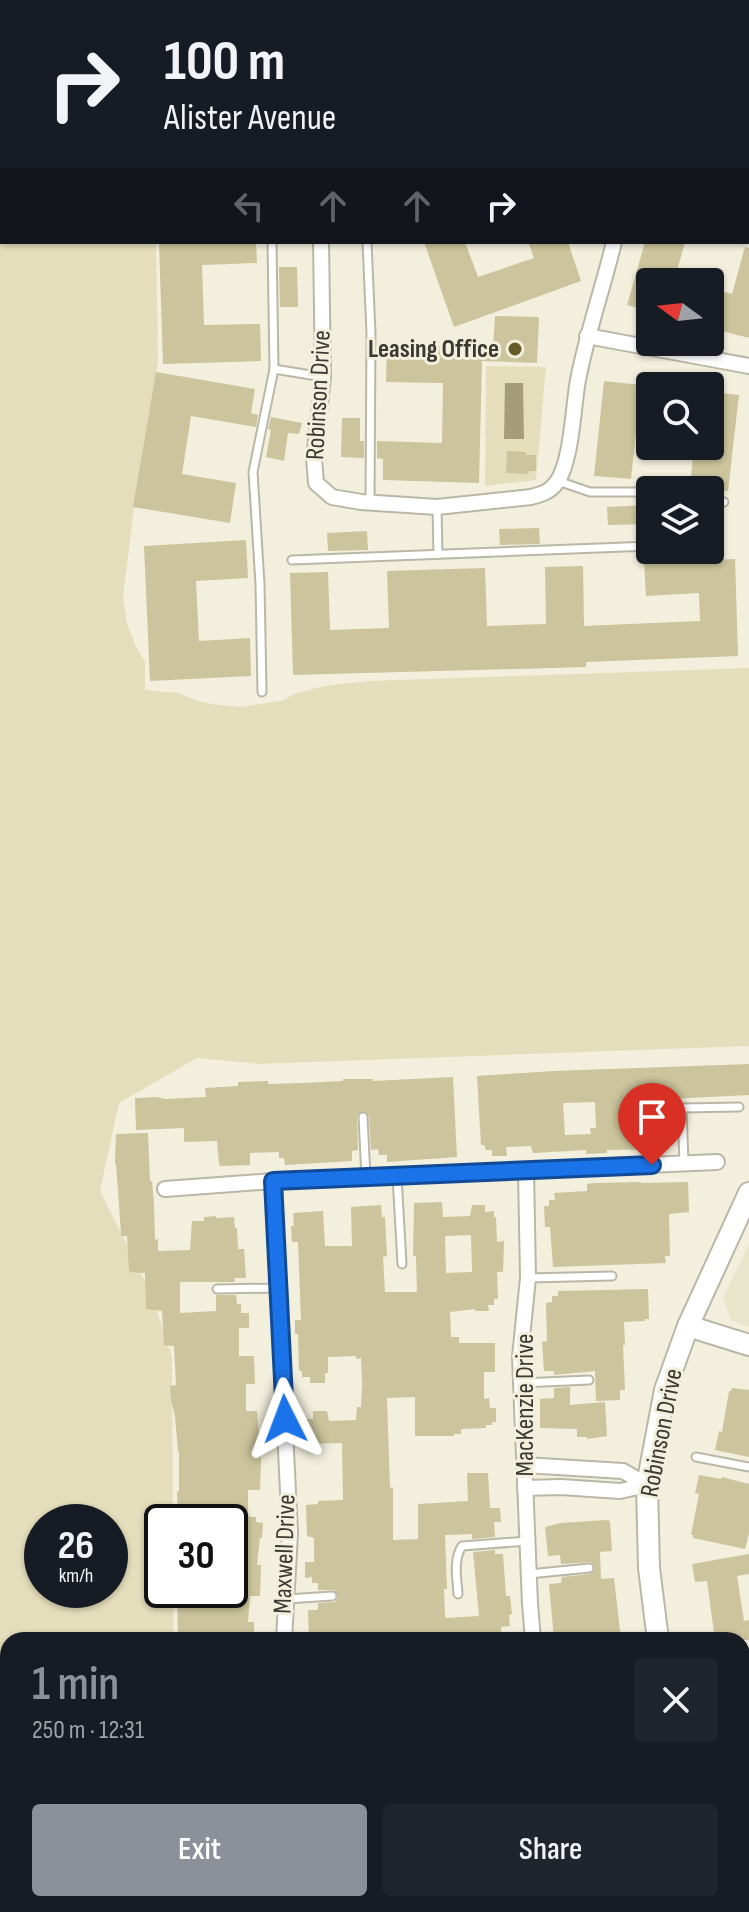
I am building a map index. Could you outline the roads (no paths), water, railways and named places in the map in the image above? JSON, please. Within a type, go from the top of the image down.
[{"type":"street","name":"Robinson Drive","points":[[321,244],[323,377],[314,458],[316,483],[332,497],[437,507],[531,497],[546,493],[558,481]]},
{"type":"street","points":[[558,481],[567,455],[587,336],[613,244]]},
{"type":"street","points":[[587,336],[749,366]]},
{"type":"street","points":[[165,1189],[273,1181],[717,1162]]},
{"type":"street","name":"MacKenzie Drive","points":[[526,1170],[528,1278],[520,1357],[533,1632]]},
{"type":"street","name":"Maxwell Drive","points":[[273,1181],[290,1533],[284,1632]]},
{"type":"street","name":"Robinson Drive","points":[[657,1632],[649,1568],[647,1485],[665,1390],[688,1326],[749,1193]]},
{"type":"street","points":[[688,1326],[749,1345]]},
{"type":"street","points":[[524,1465],[623,1471],[647,1485]]},
{"type":"street","points":[[525,1488],[620,1491],[647,1485]]},
{"type":"lane","points":[[262,692],[260,584],[253,472],[274,369],[272,244]]},
{"type":"lane","points":[[367,244],[371,333],[370,502]]},
{"type":"lane","points":[[274,369],[323,377]]},
{"type":"lane","points":[[558,481],[590,492],[636,492]]},
{"type":"lane","points":[[437,507],[438,554]]},
{"type":"lane","points":[[292,560],[636,547]]},
{"type":"lane","points":[[667,1109],[739,1107]]},
{"type":"lane","points":[[682,1108],[684,1163]]},
{"type":"lane","points":[[363,1117],[366,1177]]},
{"type":"lane","points":[[397,1176],[402,1264]]},
{"type":"lane","points":[[528,1278],[612,1276]]},
{"type":"lane","points":[[217,1289],[278,1288]]},
{"type":"lane","points":[[522,1383],[589,1380]]},
{"type":"lane","points":[[696,1457],[749,1467]]},
{"type":"lane","points":[[458,1594],[456,1565],[462,1546],[528,1541]]},
{"type":"lane","points":[[529,1574],[589,1568]]},
{"type":"lane","points":[[285,1599],[332,1596]]},
{"type":"place","name":"Leasing Office","points":[[515,349]]}]
